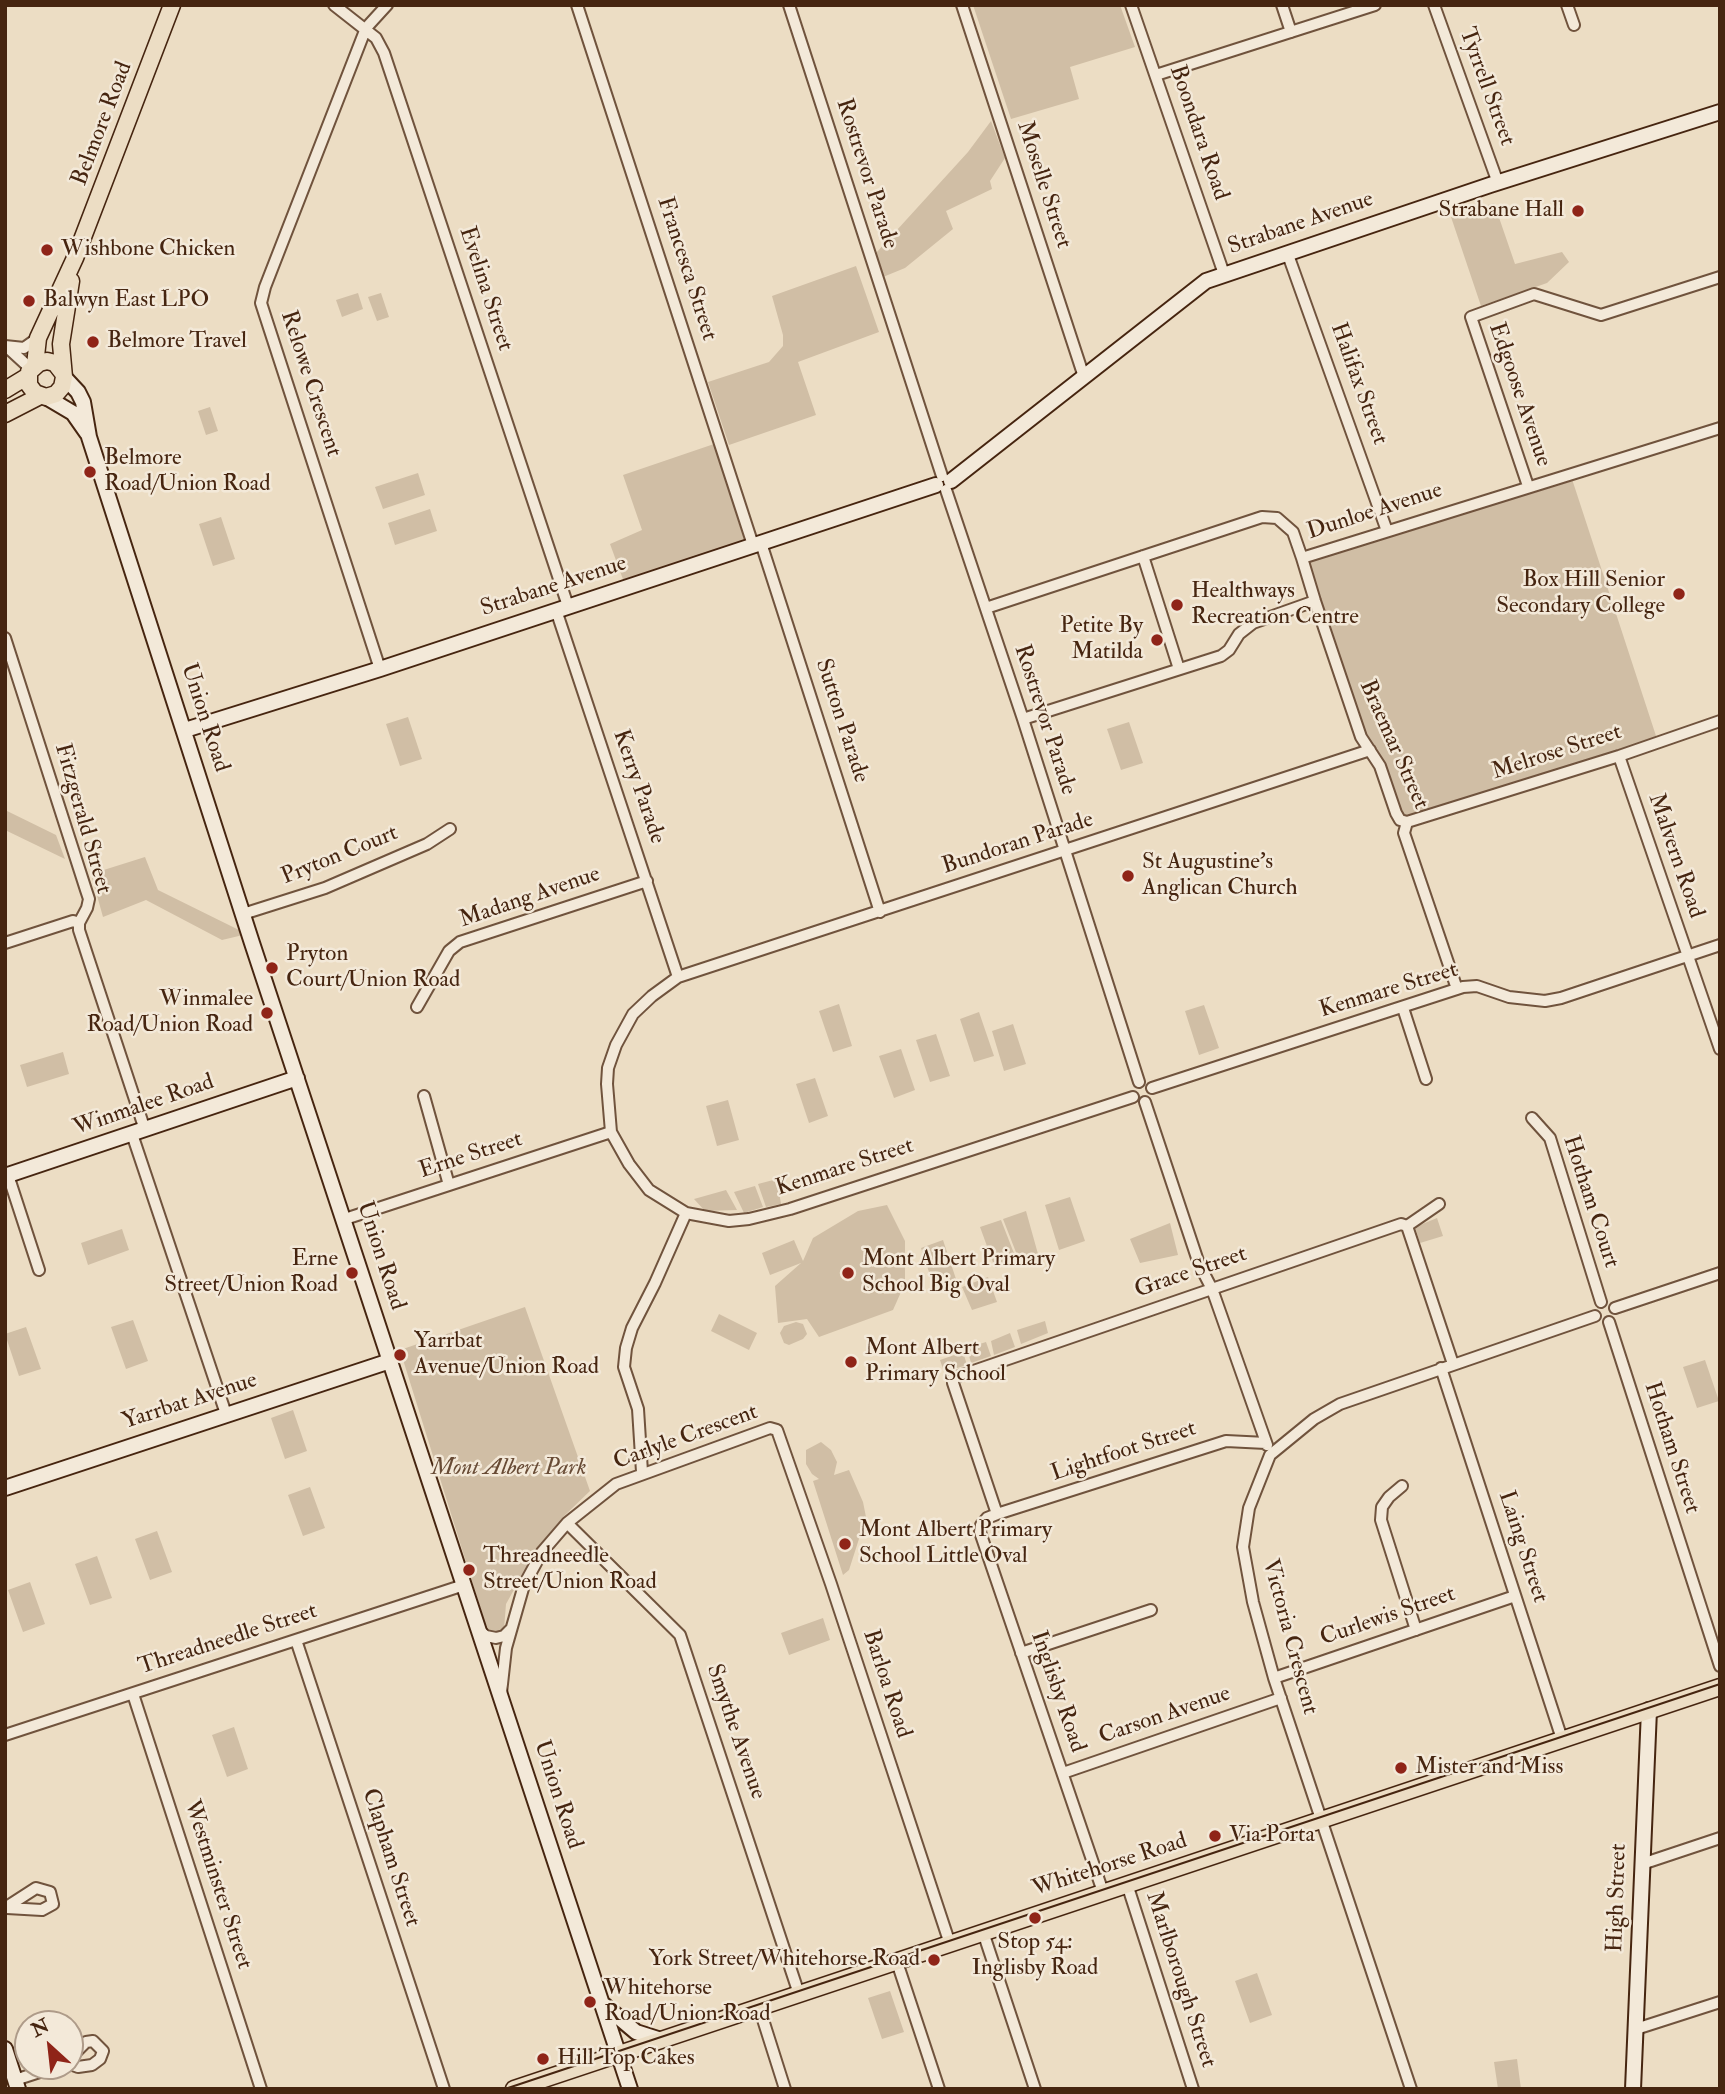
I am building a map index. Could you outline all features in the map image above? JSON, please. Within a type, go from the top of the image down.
[{"type":"main road","name":"Belmore Road","points":[[32,370],[38,338],[75,258],[173,5]]},
{"type":"main road","name":"Belmore Road","points":[[63,375],[61,344],[75,258]]},
{"type":"main road","points":[[5,390],[43,362],[58,366],[63,375],[59,391],[5,414]]},
{"type":"main road","points":[[32,370],[31,388],[43,396]]},
{"type":"main road","name":"Whitehorse Road","points":[[514,2089],[1720,1687]]},
{"type":"street","name":"Evelina Street","points":[[334,5],[376,38],[384,53],[562,608]]},
{"type":"street","name":"Relowe Crescent","points":[[380,669],[261,303],[265,286],[366,29],[387,5]]},
{"type":"street","name":"Francesca Street","points":[[577,5],[757,544]]},
{"type":"street","name":"Rostrevor Parade","points":[[789,5],[1139,1082]]},
{"type":"street","name":"Moselle Street","points":[[962,5],[1084,377]]},
{"type":"street","name":"Boondara Road","points":[[1131,5],[1224,274]]},
{"type":"street","points":[[1282,5],[1291,32]]},
{"type":"street","points":[[1156,75],[1375,5]]},
{"type":"street","name":"Tyrrell Street","points":[[1434,5],[1498,183]]},
{"type":"street","points":[[1567,5],[1574,24]]},
{"type":"street","name":"Strabane Avenue","points":[[185,730],[380,669],[944,483],[1206,281],[1287,252],[1720,112]]},
{"type":"street","name":"Halifax Street","points":[[1287,252],[1387,531]]},
{"type":"street","name":"Edgoose Avenue","points":[[1528,486],[1471,317],[1534,294],[1601,314],[1720,277]]},
{"type":"street","points":[[6,346],[23,348],[38,338]]},
{"type":"street","points":[[6,346],[32,370]]},
{"type":"street","name":"Union Road","points":[[63,375],[83,402],[89,438],[243,914],[630,2089]]},
{"type":"street","name":"Union Road","points":[[43,396],[73,413],[89,438]]},
{"type":"street","name":"Dunloe Avenue","points":[[986,608],[1262,517],[1277,518],[1293,532],[1302,558],[1720,428]]},
{"type":"street","name":"Sutton Parade","points":[[757,544],[880,912]]},
{"type":"street","points":[[1143,556],[1179,669]]},
{"type":"street","name":"Braemar Street","points":[[1302,558],[1362,737],[1380,766],[1396,813],[1400,820],[1407,822],[1404,833],[1457,989]]},
{"type":"street","points":[[1023,719],[1221,656],[1229,650],[1239,634],[1253,623],[1315,601]]},
{"type":"street","name":"Kerry Parade","points":[[562,608],[678,977]]},
{"type":"street","name":"Fitzgerald Street","points":[[5,638],[89,899],[88,908],[79,923],[79,930],[138,1132],[226,1414]]},
{"type":"street","name":"Melrose Street","points":[[1407,822],[1619,756],[1720,721]]},
{"type":"street","name":"Bundoran Parade","points":[[611,1132],[607,1084],[608,1068],[616,1045],[633,1014],[678,977],[1370,750]]},
{"type":"street","name":"Malvern Road","points":[[1619,756],[1720,1049]]},
{"type":"street","name":"Pryton Court","points":[[243,914],[325,888],[426,844],[450,830]]},
{"type":"street","name":"Madang Avenue","points":[[417,1007],[449,951],[460,942],[647,881]]},
{"type":"street","points":[[5,943],[73,921],[79,923]]},
{"type":"street","name":"Kenmare Street","points":[[1152,1088],[1457,989],[1477,986],[1509,997],[1545,1001],[1720,945]]},
{"type":"street","points":[[1403,1008],[1426,1079]]},
{"type":"street","name":"Winmalee Road","points":[[6,1176],[297,1078]]},
{"type":"street","points":[[1139,1082],[1147,1083],[1152,1088],[1151,1097],[1146,1102],[1133,1097],[1132,1089],[1139,1082]]},
{"type":"street","points":[[424,1096],[449,1185]]},
{"type":"street","name":"Kenmare Street","points":[[686,1213],[729,1221],[790,1209],[1133,1097]]},
{"type":"street","points":[[1146,1102],[1199,1264],[1212,1289],[1270,1455]]},
{"type":"street","name":"Hotham Court","points":[[1532,1118],[1550,1139],[1601,1302]]},
{"type":"street","points":[[611,1132],[629,1164],[649,1190],[686,1213],[625,1348],[624,1367],[638,1409],[642,1472]]},
{"type":"street","name":"Erne Street","points":[[345,1219],[611,1132]]},
{"type":"street","points":[[6,1176],[39,1270]]},
{"type":"street","name":"Grace Street","points":[[997,1514],[953,1378],[1401,1224],[1408,1226],[1439,1204]]},
{"type":"street","points":[[1408,1226],[1453,1364]]},
{"type":"street","points":[[1615,1308],[1720,1273]]},
{"type":"street","points":[[1607,1301],[1615,1308],[1614,1318],[1609,1322],[1601,1322],[1595,1316],[1595,1308],[1601,1302],[1607,1301]]},
{"type":"street","name":"Victoria Crescent","points":[[1411,2089],[1274,1678],[1247,1580],[1243,1547],[1249,1508],[1270,1455],[1314,1419],[1340,1404],[1595,1316]]},
{"type":"street","name":"Hotham Street","points":[[1609,1322],[1720,1666]]},
{"type":"street","name":"Yarrbat Avenue","points":[[5,1488],[390,1361]]},
{"type":"street","name":"Laing Street","points":[[1441,1368],[1562,1739]]},
{"type":"street","name":"Carlyle Crescent","points":[[501,1700],[504,1663],[524,1584],[542,1552],[567,1523],[616,1484],[642,1472],[770,1428],[777,1430],[782,1437]]},
{"type":"street","name":"Barloa Road","points":[[782,1437],[950,1944]]},
{"type":"street","name":"Lightfoot Street","points":[[997,1514],[1226,1441],[1266,1443]]},
{"type":"street","points":[[1402,1486],[1388,1497],[1382,1507],[1381,1520],[1416,1630]]},
{"type":"street","name":"Inglisby Road","points":[[997,1514],[987,1518],[981,1525],[980,1532],[1103,1892]]},
{"type":"street","name":"Smythe Avenue","points":[[567,1523],[680,1636],[799,1994]]},
{"type":"street","name":"Threadneedle Street","points":[[5,1735],[464,1585]]},
{"type":"street","name":"Curlewis Street","points":[[1274,1678],[1516,1596]]},
{"type":"street","points":[[1021,1653],[1151,1610]]},
{"type":"street","points":[[479,1630],[486,1636],[496,1638],[504,1636],[511,1629]]},
{"type":"street","name":"Clapham Street","points":[[296,1640],[444,2089]]},
{"type":"street","name":"Westminster Street","points":[[133,1694],[261,2089]]},
{"type":"street","name":"Carson Avenue","points":[[1063,1773],[1281,1698]]},
{"type":"street","name":"High Street","points":[[1633,2089],[1649,1710]]},
{"type":"street","points":[[1642,1864],[1720,1838]]},
{"type":"street","name":"Marlborough Street","points":[[1127,1884],[1193,2089]]},
{"type":"street","points":[[983,1932],[1035,2089]]},
{"type":"street","points":[[897,1962],[939,2089]]},
{"type":"street","points":[[1636,2029],[1720,2002]]},
{"type":"street","points":[[603,2004],[636,2032],[661,2040]]},
{"type":"street","points":[[759,2007],[786,2089]]},
{"type":"street","points":[[84,2044],[93,2042],[103,2051],[100,2059],[92,2065],[84,2066]]},
{"type":"street","points":[[5,2049],[12,2077]]},
{"type":"green space","points":[[973,5],[1120,5],[1135,47],[1070,67],[1079,99],[1011,119]]},
{"type":"green space","points":[[991,121],[1005,158],[990,181],[992,189],[946,211],[953,229],[905,268],[883,277],[876,253],[968,152]]},
{"type":"green space","points":[[1494,203],[1515,264],[1562,252],[1569,262],[1547,283],[1481,306],[1451,217]]},
{"type":"green space","points":[[856,266],[879,332],[798,362],[816,415],[729,445],[708,382],[769,362],[783,346],[783,335],[772,296]]},
{"type":"green space","points":[[358,293],[363,309],[342,317],[336,300]]},
{"type":"green space","points":[[381,293],[389,317],[377,321],[368,297]]},
{"type":"green space","points":[[210,407],[218,431],[206,435],[198,411]]},
{"type":"green space","points":[[714,444],[745,542],[624,582],[610,544],[642,530],[623,475]]},
{"type":"green space","points":[[418,473],[425,495],[383,509],[375,487]]},
{"type":"green space","points":[[1571,476],[1658,742],[1400,820],[1370,750],[1302,558]]},
{"type":"green space","points":[[430,509],[437,531],[395,545],[388,523]]},
{"type":"green space","points":[[221,517],[235,559],[213,566],[199,524]]},
{"type":"green space","points":[[408,717],[422,759],[400,766],[386,724]]},
{"type":"green space","points":[[1129,722],[1143,763],[1121,770],[1107,729]]},
{"type":"green space","points":[[5,810],[56,835],[65,859],[5,830]]},
{"type":"green space","points":[[145,857],[158,890],[239,930],[243,935],[222,940],[146,900],[103,917],[91,874]]},
{"type":"green space","points":[[839,1004],[852,1046],[833,1052],[819,1011]]},
{"type":"green space","points":[[1204,1005],[1219,1048],[1199,1055],[1185,1011]]},
{"type":"green space","points":[[979,1012],[994,1056],[974,1062],[960,1019]]},
{"type":"green space","points":[[1013,1024],[1026,1064],[1004,1071],[992,1031]]},
{"type":"green space","points":[[936,1034],[950,1076],[930,1082],[916,1040]]},
{"type":"green space","points":[[901,1049],[915,1090],[894,1098],[879,1056]]},
{"type":"green space","points":[[63,1052],[69,1074],[27,1087],[20,1065]]},
{"type":"green space","points":[[815,1078],[828,1116],[809,1123],[796,1084]]},
{"type":"green space","points":[[728,1100],[739,1140],[717,1146],[706,1106]]},
{"type":"green space","points":[[777,1179],[781,1204],[766,1207],[758,1184]]},
{"type":"green space","points":[[755,1186],[763,1207],[744,1213],[734,1192]]},
{"type":"green space","points":[[726,1190],[737,1210],[705,1211],[694,1199]]},
{"type":"green space","points":[[1070,1197],[1085,1241],[1059,1250],[1045,1205]]},
{"type":"green space","name":"Mont Albert Primary School Big Oval","points":[[887,1205],[905,1241],[905,1283],[893,1310],[819,1337],[807,1319],[778,1323],[775,1286],[801,1263],[770,1275],[762,1253],[794,1240],[803,1261],[813,1238],[858,1211]]},
{"type":"green space","points":[[1026,1211],[1038,1254],[1019,1260],[1003,1219]]},
{"type":"green space","points":[[1437,1218],[1443,1236],[1420,1243],[1415,1227]]},
{"type":"green space","points":[[1001,1220],[1017,1261],[995,1268],[980,1227]]},
{"type":"green space","points":[[1170,1223],[1178,1255],[1140,1263],[1130,1239]]},
{"type":"green space","points":[[122,1229],[129,1250],[88,1265],[81,1243]]},
{"type":"green space","points":[[943,1240],[957,1282],[935,1290],[921,1248]]},
{"type":"green space","points":[[988,1277],[997,1302],[972,1310],[962,1287]]},
{"type":"green space","name":"Mont Albert Park","points":[[525,1307],[590,1491],[539,1545],[506,1604],[504,1629],[492,1635],[485,1623],[400,1350]]},
{"type":"green space","points":[[719,1314],[757,1333],[749,1350],[711,1331]]},
{"type":"green space","points":[[133,1320],[148,1361],[126,1369],[111,1327]]},
{"type":"green space","points":[[1045,1321],[1048,1333],[1021,1344],[1017,1330]]},
{"type":"green space","points":[[796,1322],[803,1324],[807,1334],[803,1339],[789,1345],[784,1343],[780,1333],[784,1326]]},
{"type":"green space","points":[[26,1327],[41,1369],[19,1376],[5,1334]]},
{"type":"green space","points":[[1010,1333],[1015,1347],[994,1355],[991,1341]]},
{"type":"green space","points":[[986,1342],[991,1356],[971,1363],[967,1348]]},
{"type":"green space","points":[[963,1352],[967,1365],[944,1372],[940,1360]]},
{"type":"green space","points":[[1705,1360],[1719,1401],[1697,1408],[1683,1367]]},
{"type":"green space","points":[[293,1410],[307,1451],[285,1459],[271,1418]]},
{"type":"green space","name":"Mont Albert Primary School Little Oval","points":[[821,1442],[831,1450],[837,1462],[834,1475],[849,1470],[863,1502],[866,1517],[849,1570],[843,1575],[813,1481],[819,1479],[806,1464],[806,1450]]},
{"type":"green space","points":[[310,1487],[325,1528],[303,1536],[288,1495]]},
{"type":"green space","points":[[157,1531],[172,1572],[150,1580],[135,1539]]},
{"type":"green space","points":[[97,1556],[112,1598],[90,1605],[75,1564]]},
{"type":"green space","points":[[30,1582],[45,1624],[23,1632],[8,1590]]},
{"type":"green space","points":[[823,1618],[830,1640],[789,1655],[781,1633]]},
{"type":"green space","points":[[234,1727],[248,1769],[227,1777],[212,1735]]},
{"type":"green space","points":[[1257,1973],[1272,2015],[1250,2023],[1235,1981]]},
{"type":"green space","points":[[890,1991],[904,2032],[882,2039],[868,1998]]},
{"type":"green space","points":[[1517,2059],[1521,2089],[1498,2089],[1494,2062]]},
{"type":"tram line","points":[[505,2089],[1720,1684]]},
{"type":"place","name":"Strabane Hall","points":[[1578,211]]},
{"type":"place","name":"Wishbone Chicken","points":[[47,250]]},
{"type":"place","name":"Balwyn East LPO","points":[[29,301]]},
{"type":"place","name":"Belmore Travel","points":[[93,342]]},
{"type":"place","name":"Belmore Road/Union Road","points":[[90,472]]},
{"type":"place","name":"Box Hill Senior Secondary College","points":[[1679,594]]},
{"type":"place","name":"Healthways Recreation Centre","points":[[1177,605]]},
{"type":"place","name":"Petite By Matilda","points":[[1157,640]]},
{"type":"place","name":"St Augustine's Anglican Church","points":[[1128,876]]},
{"type":"place","name":"Pryton Court/Union Road","points":[[272,968]]},
{"type":"place","name":"Winmalee Road/Union Road","points":[[267,1013]]},
{"type":"place","name":"Erne Street/Union Road","points":[[352,1273]]},
{"type":"place","name":"Mont Albert Primary School Big Oval","points":[[848,1273]]},
{"type":"place","name":"Yarrbat Avenue/Union Road","points":[[400,1355]]},
{"type":"place","name":"Mont Albert Primary School","points":[[851,1362]]},
{"type":"place","name":"Mont Albert Primary School Little Oval","points":[[845,1544]]},
{"type":"place","name":"Threadneedle Street/Union Road","points":[[469,1570]]},
{"type":"place","name":"Mister and Miss","points":[[1401,1768]]},
{"type":"place","name":"Via Porta","points":[[1215,1836]]},
{"type":"place","name":"Stop 54: Inglisby Road","points":[[1035,1918]]},
{"type":"place","name":"York Street/Whitehorse Road","points":[[934,1960]]},
{"type":"place","name":"Whitehorse Road/Union Road","points":[[590,2002]]},
{"type":"place","name":"Hill Top Cakes","points":[[543,2059]]}]
